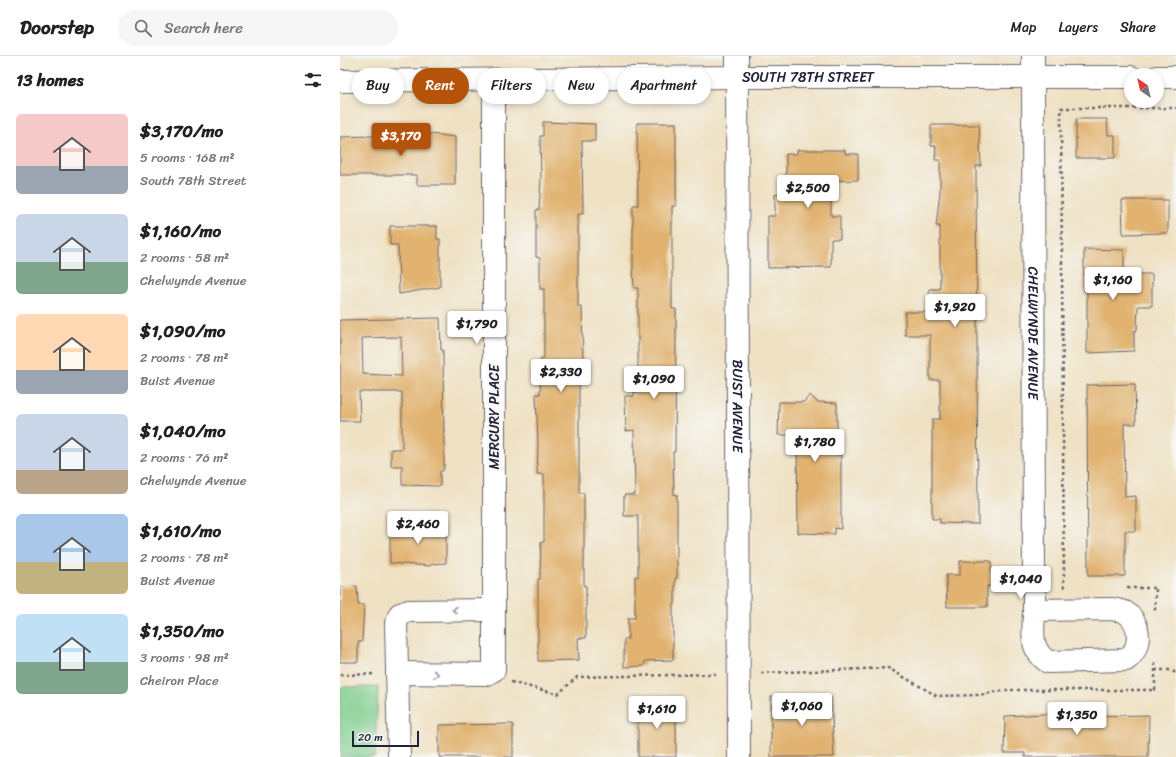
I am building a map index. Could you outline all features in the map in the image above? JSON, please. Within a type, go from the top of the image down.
[{"type":"street","name":"SOUTH 78TH STREET","points":[[546,77],[737,67],[1033,67],[1124,76]]},
{"type":"street","name":"BUIST AVENUE","points":[[737,67],[739,757]]},
{"type":"street","name":"CHELWYNDE AVENUE","points":[[1033,67],[1034,644],[1036,652],[1048,662],[1126,660],[1133,655],[1137,647],[1138,631],[1132,620],[1124,612],[1112,608],[1034,610]]},
{"type":"street","points":[[1164,77],[1176,77]]},
{"type":"street","name":"SOUTH 78TH STREET","points":[[340,81],[477,80]]},
{"type":"street","name":"MERCURY PLACE","points":[[494,104],[494,670]]},
{"type":"street","points":[[399,757],[396,624],[400,614],[409,611],[494,610]]},
{"type":"street","points":[[397,673],[487,674],[494,670]]},
{"type":"path","points":[[1071,588],[1063,588],[1061,108],[1176,108]]},
{"type":"path","points":[[1125,588],[1156,588],[1155,618]]},
{"type":"path","points":[[494,670],[513,684],[558,694],[577,677],[738,674],[888,668],[937,696],[980,695],[1007,690],[1155,690],[1155,655]]},
{"type":"path","points":[[1155,670],[1170,670],[1176,673]]},
{"type":"path","points":[[340,675],[397,673]]},
{"type":"green space","points":[[340,687],[378,687],[375,757],[340,757]]},
{"type":"building","points":[[1076,119],[1107,119],[1108,135],[1115,135],[1115,158],[1076,158]]},
{"type":"building","points":[[543,122],[595,124],[595,141],[582,141],[583,214],[578,214],[578,307],[582,307],[583,363],[583,382],[579,382],[579,493],[584,493],[584,586],[586,586],[586,638],[578,638],[579,660],[538,661],[538,579],[540,579],[541,542],[544,542],[544,474],[537,474],[538,443],[536,394],[540,394],[541,358],[544,358],[544,289],[540,289],[540,258],[536,257],[536,210],[539,210],[541,179],[540,136],[543,136]]},
{"type":"building","points":[[637,123],[676,123],[676,206],[672,206],[672,309],[676,309],[675,452],[673,452],[674,495],[677,495],[677,578],[675,578],[675,605],[673,605],[673,660],[645,661],[644,666],[624,667],[624,639],[628,639],[628,618],[635,618],[635,576],[638,577],[638,516],[624,516],[624,495],[635,495],[634,430],[626,431],[625,396],[634,396],[634,392],[638,392],[638,288],[634,288],[633,267],[633,205],[638,205]]},
{"type":"building","points":[[931,125],[979,125],[981,166],[976,166],[978,524],[940,523],[940,519],[932,519],[932,419],[940,419],[940,380],[930,380],[930,335],[905,335],[905,312],[930,312],[929,289],[940,289],[940,226],[936,226],[940,192],[940,160],[935,160],[936,146],[931,146]]},
{"type":"building","points":[[430,134],[455,137],[455,185],[417,185],[417,175],[340,175],[340,137]]},
{"type":"building","points":[[797,150],[845,150],[845,154],[858,154],[858,180],[831,181],[831,216],[840,216],[840,239],[831,239],[831,267],[768,268],[768,216],[775,216],[775,194],[786,194],[786,154],[797,154]]},
{"type":"building","points":[[1122,200],[1168,200],[1168,233],[1123,234]]},
{"type":"building","points":[[390,226],[437,226],[437,239],[440,239],[440,287],[399,294],[398,245],[390,245]]},
{"type":"building","points":[[1084,249],[1124,250],[1124,274],[1152,274],[1152,306],[1138,306],[1137,330],[1134,331],[1134,351],[1087,353],[1087,291],[1084,291]]},
{"type":"building","points":[[440,318],[441,350],[443,350],[444,466],[443,471],[440,471],[440,486],[402,485],[402,466],[391,466],[391,449],[402,449],[402,392],[359,392],[360,421],[340,421],[340,320]],"holes":[[[401,337],[402,376],[363,374],[362,338]]]},
{"type":"building","points":[[1135,384],[1136,424],[1124,424],[1125,497],[1136,496],[1136,531],[1125,531],[1125,576],[1088,576],[1087,385]]},
{"type":"building","points":[[810,395],[817,402],[837,403],[837,455],[841,455],[841,529],[835,528],[835,534],[798,533],[797,435],[778,435],[779,402],[804,402]]},
{"type":"building","points":[[390,526],[446,526],[446,563],[432,564],[430,566],[390,563]]},
{"type":"building","points":[[960,561],[991,561],[992,586],[987,586],[987,607],[947,607],[946,575],[960,575]]},
{"type":"building","points":[[357,586],[358,605],[364,605],[362,642],[358,642],[358,662],[340,662],[340,587]]},
{"type":"building","points":[[771,696],[831,697],[834,757],[771,757]]},
{"type":"building","points":[[676,703],[676,757],[638,757],[638,704]]},
{"type":"building","points":[[1065,713],[1087,716],[1149,715],[1148,757],[1025,757],[1025,753],[1004,753],[1005,716]]},
{"type":"building","points":[[513,724],[513,757],[439,757],[439,725]]}]
